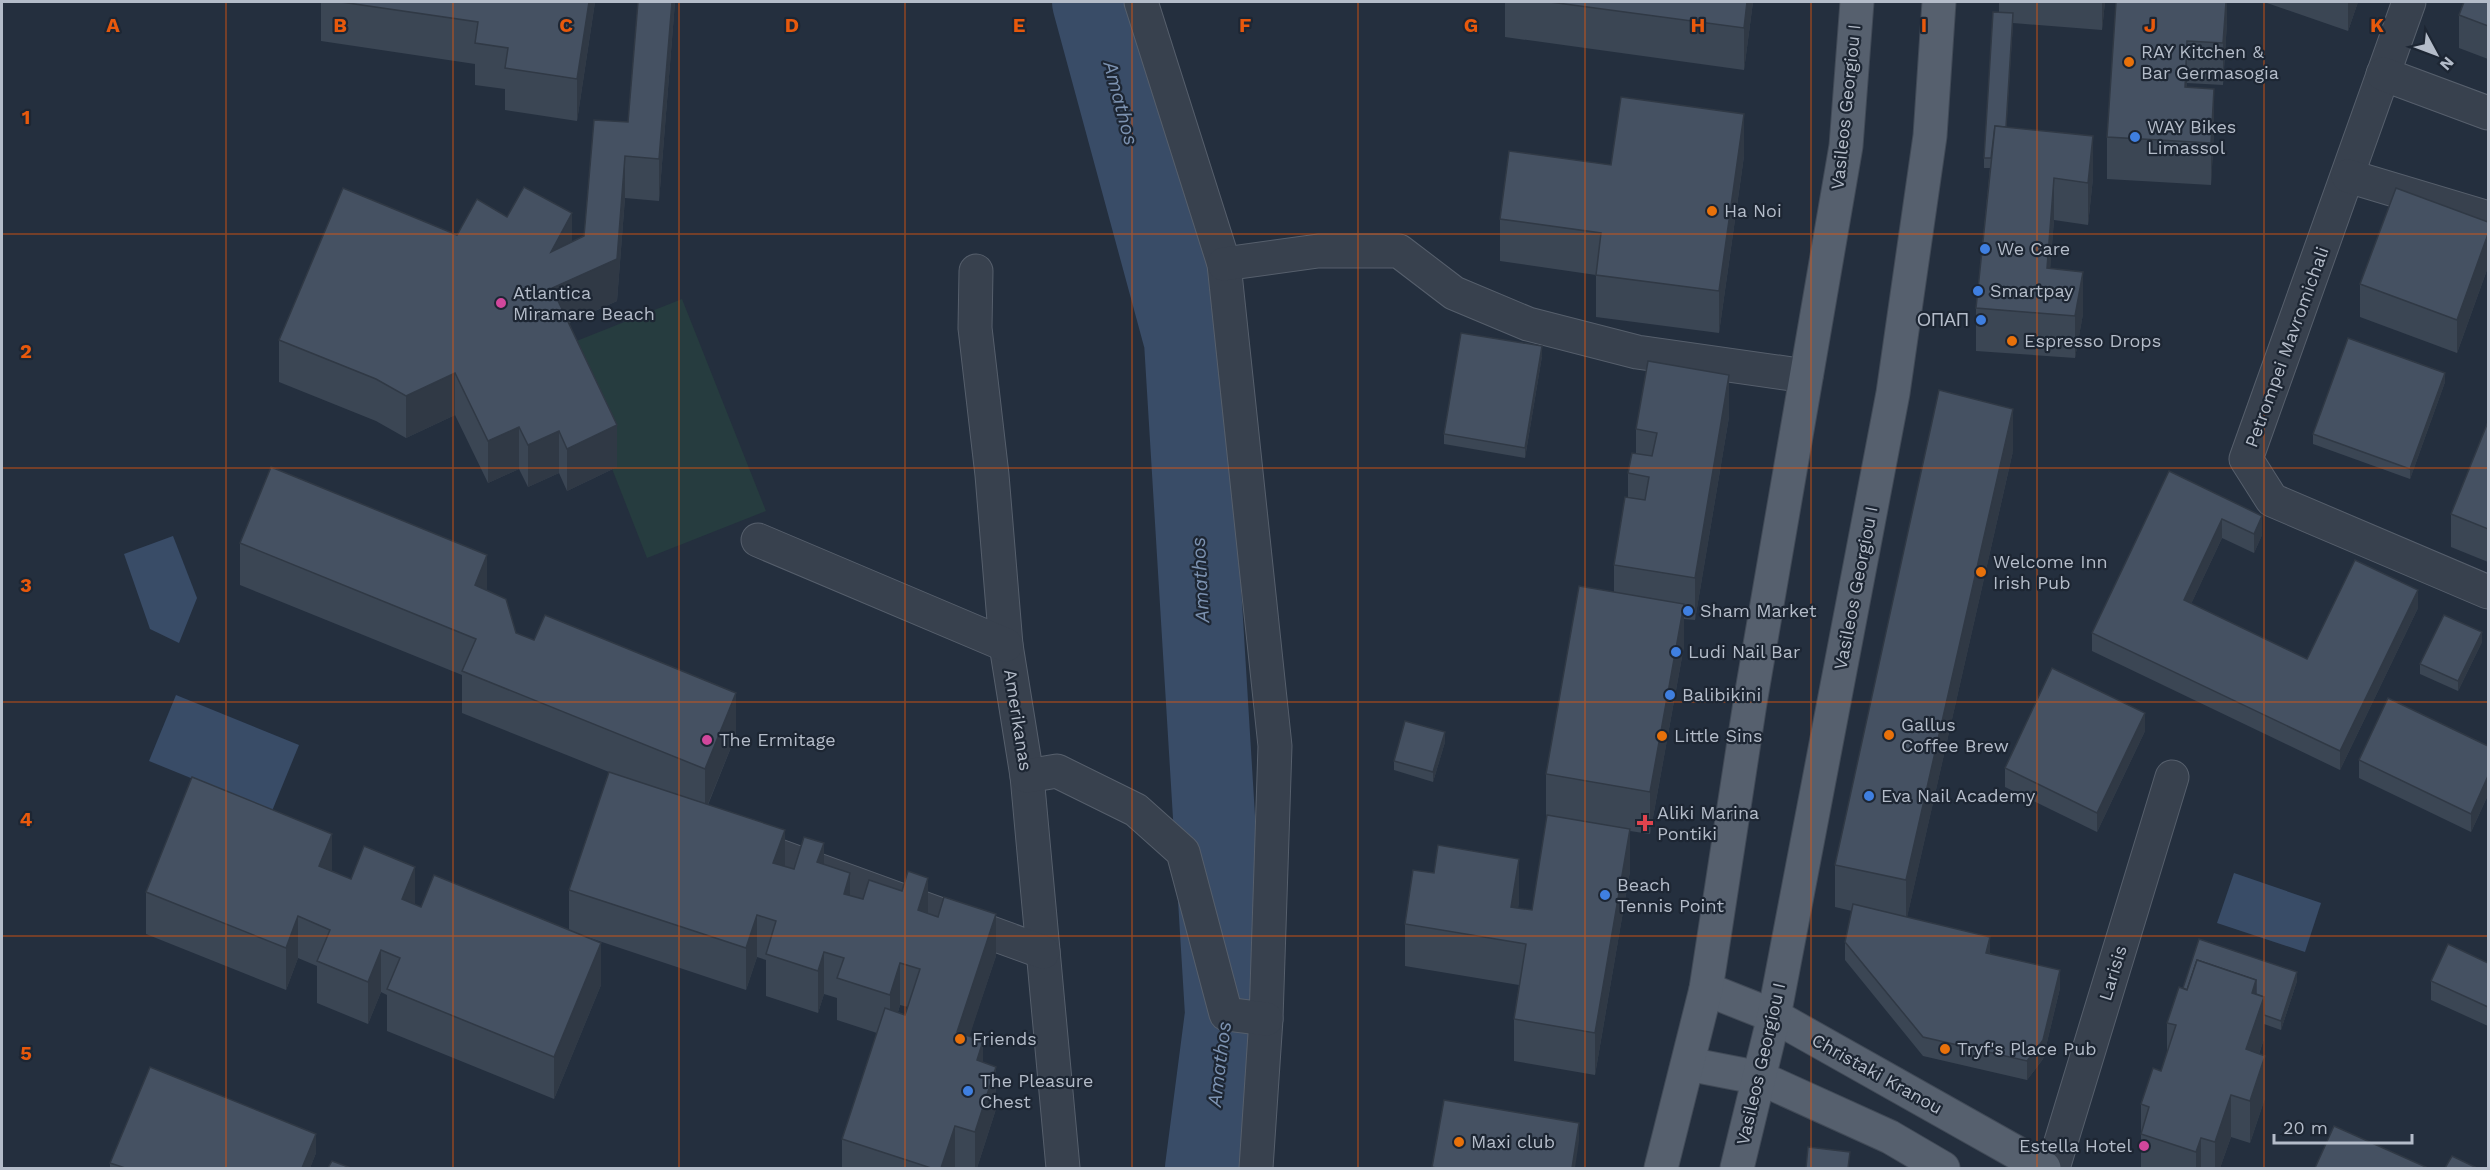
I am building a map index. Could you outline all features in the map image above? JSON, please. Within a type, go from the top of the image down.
[{"type":"main road","name":"Vasileos Georgiou I","points":[[1661,1168],[1706,989],[1750,703],[1846,146],[1857,2]]},
{"type":"main road","name":"Vasileos Georgiou I","points":[[1737,1168],[1774,1016],[1893,393],[1930,136],[1940,2]]},
{"type":"main road","name":"Christaki Kranou","points":[[1706,989],[1774,1016],[2044,1168]]},
{"type":"main road","points":[[1688,1064],[1760,1078],[1890,1137],[1943,1168]]},
{"type":"street","points":[[1141,2],[1224,264],[1275,746],[1266,1019],[1256,1168]]},
{"type":"street","name":"Petrompei Mavromichali","points":[[2409,2],[2246,459],[2272,500],[2488,592]]},
{"type":"street","points":[[2383,74],[2488,114]]},
{"type":"street","points":[[2348,176],[2488,218]]},
{"type":"street","points":[[1224,264],[1318,251],[1399,251],[1454,293],[1528,324],[1637,352],[1806,376]]},
{"type":"street","name":"Amerikanas","points":[[976,271],[975,328],[992,475],[1006,645],[1027,776],[1063,1168]]},
{"type":"street","points":[[758,540],[1006,645]]},
{"type":"street","points":[[1027,776],[1056,771],[1136,810],[1183,852],[1226,1014],[1266,1019]]},
{"type":"street","name":"Larisis","points":[[2054,1168],[2172,777]]},
{"type":"street","points":[[734,840],[1043,952]]},
{"type":"green space","points":[[682,299],[766,511],[647,558],[564,346]]},
{"type":"water","points":[[173,536],[197,598],[179,643],[150,629],[124,554]]},
{"type":"water","points":[[176,695],[299,745],[272,811],[149,761]]},
{"type":"water","points":[[2234,873],[2321,903],[2305,952],[2217,923]]},
{"type":"building","points":[[341,2],[589,2],[577,79],[505,68],[508,48],[475,43],[478,22]]},
{"type":"building","points":[[638,2],[672,2],[659,159],[625,156],[617,259],[552,288],[617,425],[567,449],[559,431],[528,445],[519,427],[488,441],[455,373],[406,396],[376,379],[279,340],[343,188],[457,235],[477,199],[507,217],[524,187],[572,213],[551,252],[584,236],[594,120],[628,122]]},
{"type":"building","points":[[1550,2],[1747,2],[1744,28]]},
{"type":"building","points":[[2116,2],[2226,2],[2223,43],[2187,41],[2185,87],[2214,89],[2211,143],[2107,137]]},
{"type":"building","points":[[2464,2],[2488,2],[2488,26],[2459,15]]},
{"type":"building","points":[[1993,12],[2013,13],[2006,127],[1995,126],[1991,158],[1984,158]]},
{"type":"building","points":[[1621,97],[1744,114],[1719,291],[1596,275],[1601,233],[1500,219],[1509,151],[1611,165]]},
{"type":"building","points":[[1995,126],[2093,136],[2088,183],[2054,178],[2047,268],[2083,272],[2075,316],[1976,308]]},
{"type":"building","points":[[2396,188],[2488,222],[2488,234],[2457,320],[2360,284]]},
{"type":"building","points":[[1461,333],[1542,346],[1525,448],[1444,434]]},
{"type":"building","points":[[2348,338],[2445,373],[2410,469],[2313,434]]},
{"type":"building","points":[[1648,361],[1729,375],[1695,578],[1614,565],[1625,497],[1645,500],[1649,477],[1628,473],[1632,453],[1652,456],[1657,433],[1636,429]]},
{"type":"building","points":[[1939,390],[2013,409],[1906,880],[1835,865]]},
{"type":"building","points":[[2488,422],[2488,529],[2451,514]]},
{"type":"building","points":[[271,467],[487,555],[475,585],[506,599],[516,633],[534,640],[545,615],[736,693],[705,769],[462,671],[476,639],[240,543]]},
{"type":"building","points":[[2169,471],[2262,516],[2254,534],[2222,519],[2184,600],[2307,659],[2355,560],[2418,590],[2340,751],[2092,633]]},
{"type":"building","points":[[1579,586],[1684,604],[1650,792],[1546,774]]},
{"type":"building","points":[[2444,615],[2482,632],[2458,681],[2420,664]]},
{"type":"building","points":[[2052,668],[2145,713],[2097,813],[2005,768]]},
{"type":"building","points":[[2388,698],[2488,746],[2488,776],[2471,814],[2359,760]]},
{"type":"building","points":[[1405,721],[1445,732],[1433,772],[1394,761]]},
{"type":"building","points":[[609,772],[785,830],[773,863],[794,869],[804,837],[824,843],[817,862],[850,873],[844,894],[863,899],[869,880],[902,891],[908,871],[928,878],[918,910],[938,917],[944,897],[996,914],[957,1032],[983,1041],[977,1060],[996,1067],[975,1132],[955,1126],[941,1168],[931,1168],[842,1139],[885,1008],[905,1015],[920,969],[900,963],[890,995],[837,978],[844,958],[824,952],[818,971],[766,954],[776,921],[757,915],[746,948],[569,890]]},
{"type":"building","points":[[192,777],[332,834],[319,866],[351,879],[364,846],[415,867],[402,899],[421,907],[434,875],[601,943],[554,1057],[387,989],[400,958],[381,950],[368,982],[317,961],[330,930],[298,916],[286,948],[146,892]]},
{"type":"building","points":[[1547,815],[1630,829],[1595,1033],[1514,1019],[1526,944],[1405,924],[1413,870],[1434,873],[1438,845],[1519,859],[1511,907],[1532,910]]},
{"type":"building","points":[[1853,904],[1990,937],[1986,953],[2060,970],[2043,1040],[2027,1061],[1923,1037],[1845,942]]},
{"type":"building","points":[[2199,939],[2297,972],[2281,1021],[2264,1015],[2264,997],[2256,994],[2256,980],[2197,960],[2187,990],[2183,988]]},
{"type":"building","points":[[2448,944],[2488,963],[2488,1007],[2431,981]]},
{"type":"building","points":[[2197,960],[2256,980],[2252,993],[2264,997],[2246,1049],[2265,1056],[2250,1101],[2231,1095],[2215,1142],[2201,1138],[2196,1152],[2141,1134],[2149,1107],[2141,1104],[2153,1068],[2161,1071],[2176,1025],[2167,1023],[2179,987],[2187,990]]},
{"type":"building","points":[[150,1067],[316,1134],[302,1168],[125,1168],[110,1163]]},
{"type":"building","points":[[1444,1100],[1579,1123],[1572,1168],[1432,1167]]},
{"type":"building","points":[[2334,1126],[2428,1168],[2315,1168]]},
{"type":"building","points":[[1808,1147],[1850,1152],[1848,1168],[1806,1168]]},
{"type":"building","points":[[2452,1156],[2477,1168],[2445,1168]]},
{"type":"building","points":[[332,1161],[351,1168],[328,1168]]},
{"type":"waterway","name":"Amathos","points":[[1093,2],[1185,341],[1226,1014],[1206,1168]]},
{"type":"place","name":"RAY Kitchen & Bar Germasogia","points":[[2129,62]]},
{"type":"place","name":"WAY Bikes Limassol","points":[[2135,137]]},
{"type":"place","name":"Ha Noi","points":[[1712,211]]},
{"type":"place","name":"We Care","points":[[1985,249]]},
{"type":"place","name":"Smartpay","points":[[1978,291]]},
{"type":"place","name":"Atlantica Miramare Beach","points":[[501,303]]},
{"type":"place","name":"ΟΠΑΠ","points":[[1981,320]]},
{"type":"place","name":"Espresso Drops","points":[[2012,341]]},
{"type":"place","name":"Welcome Inn Irish Pub","points":[[1981,572]]},
{"type":"place","name":"Sham Market","points":[[1688,611]]},
{"type":"place","name":"Ludi Nail Bar","points":[[1676,652]]},
{"type":"place","name":"Balibikini","points":[[1670,695]]},
{"type":"place","name":"Gallus Coffee Brew","points":[[1889,735]]},
{"type":"place","name":"Little Sins","points":[[1662,736]]},
{"type":"place","name":"The Ermitage","points":[[707,740]]},
{"type":"place","name":"Eva Nail Academy","points":[[1869,796]]},
{"type":"place","name":"Aliki Marina Pontiki","points":[[1645,823]]},
{"type":"place","name":"Beach Tennis Point","points":[[1605,895]]},
{"type":"place","name":"Friends","points":[[960,1039]]},
{"type":"place","name":"Tryf's Place Pub","points":[[1945,1049]]},
{"type":"place","name":"The Pleasure Chest","points":[[968,1091]]},
{"type":"place","name":"Maxi club","points":[[1459,1142]]},
{"type":"place","name":"Estella Hotel","points":[[2144,1146]]}]
